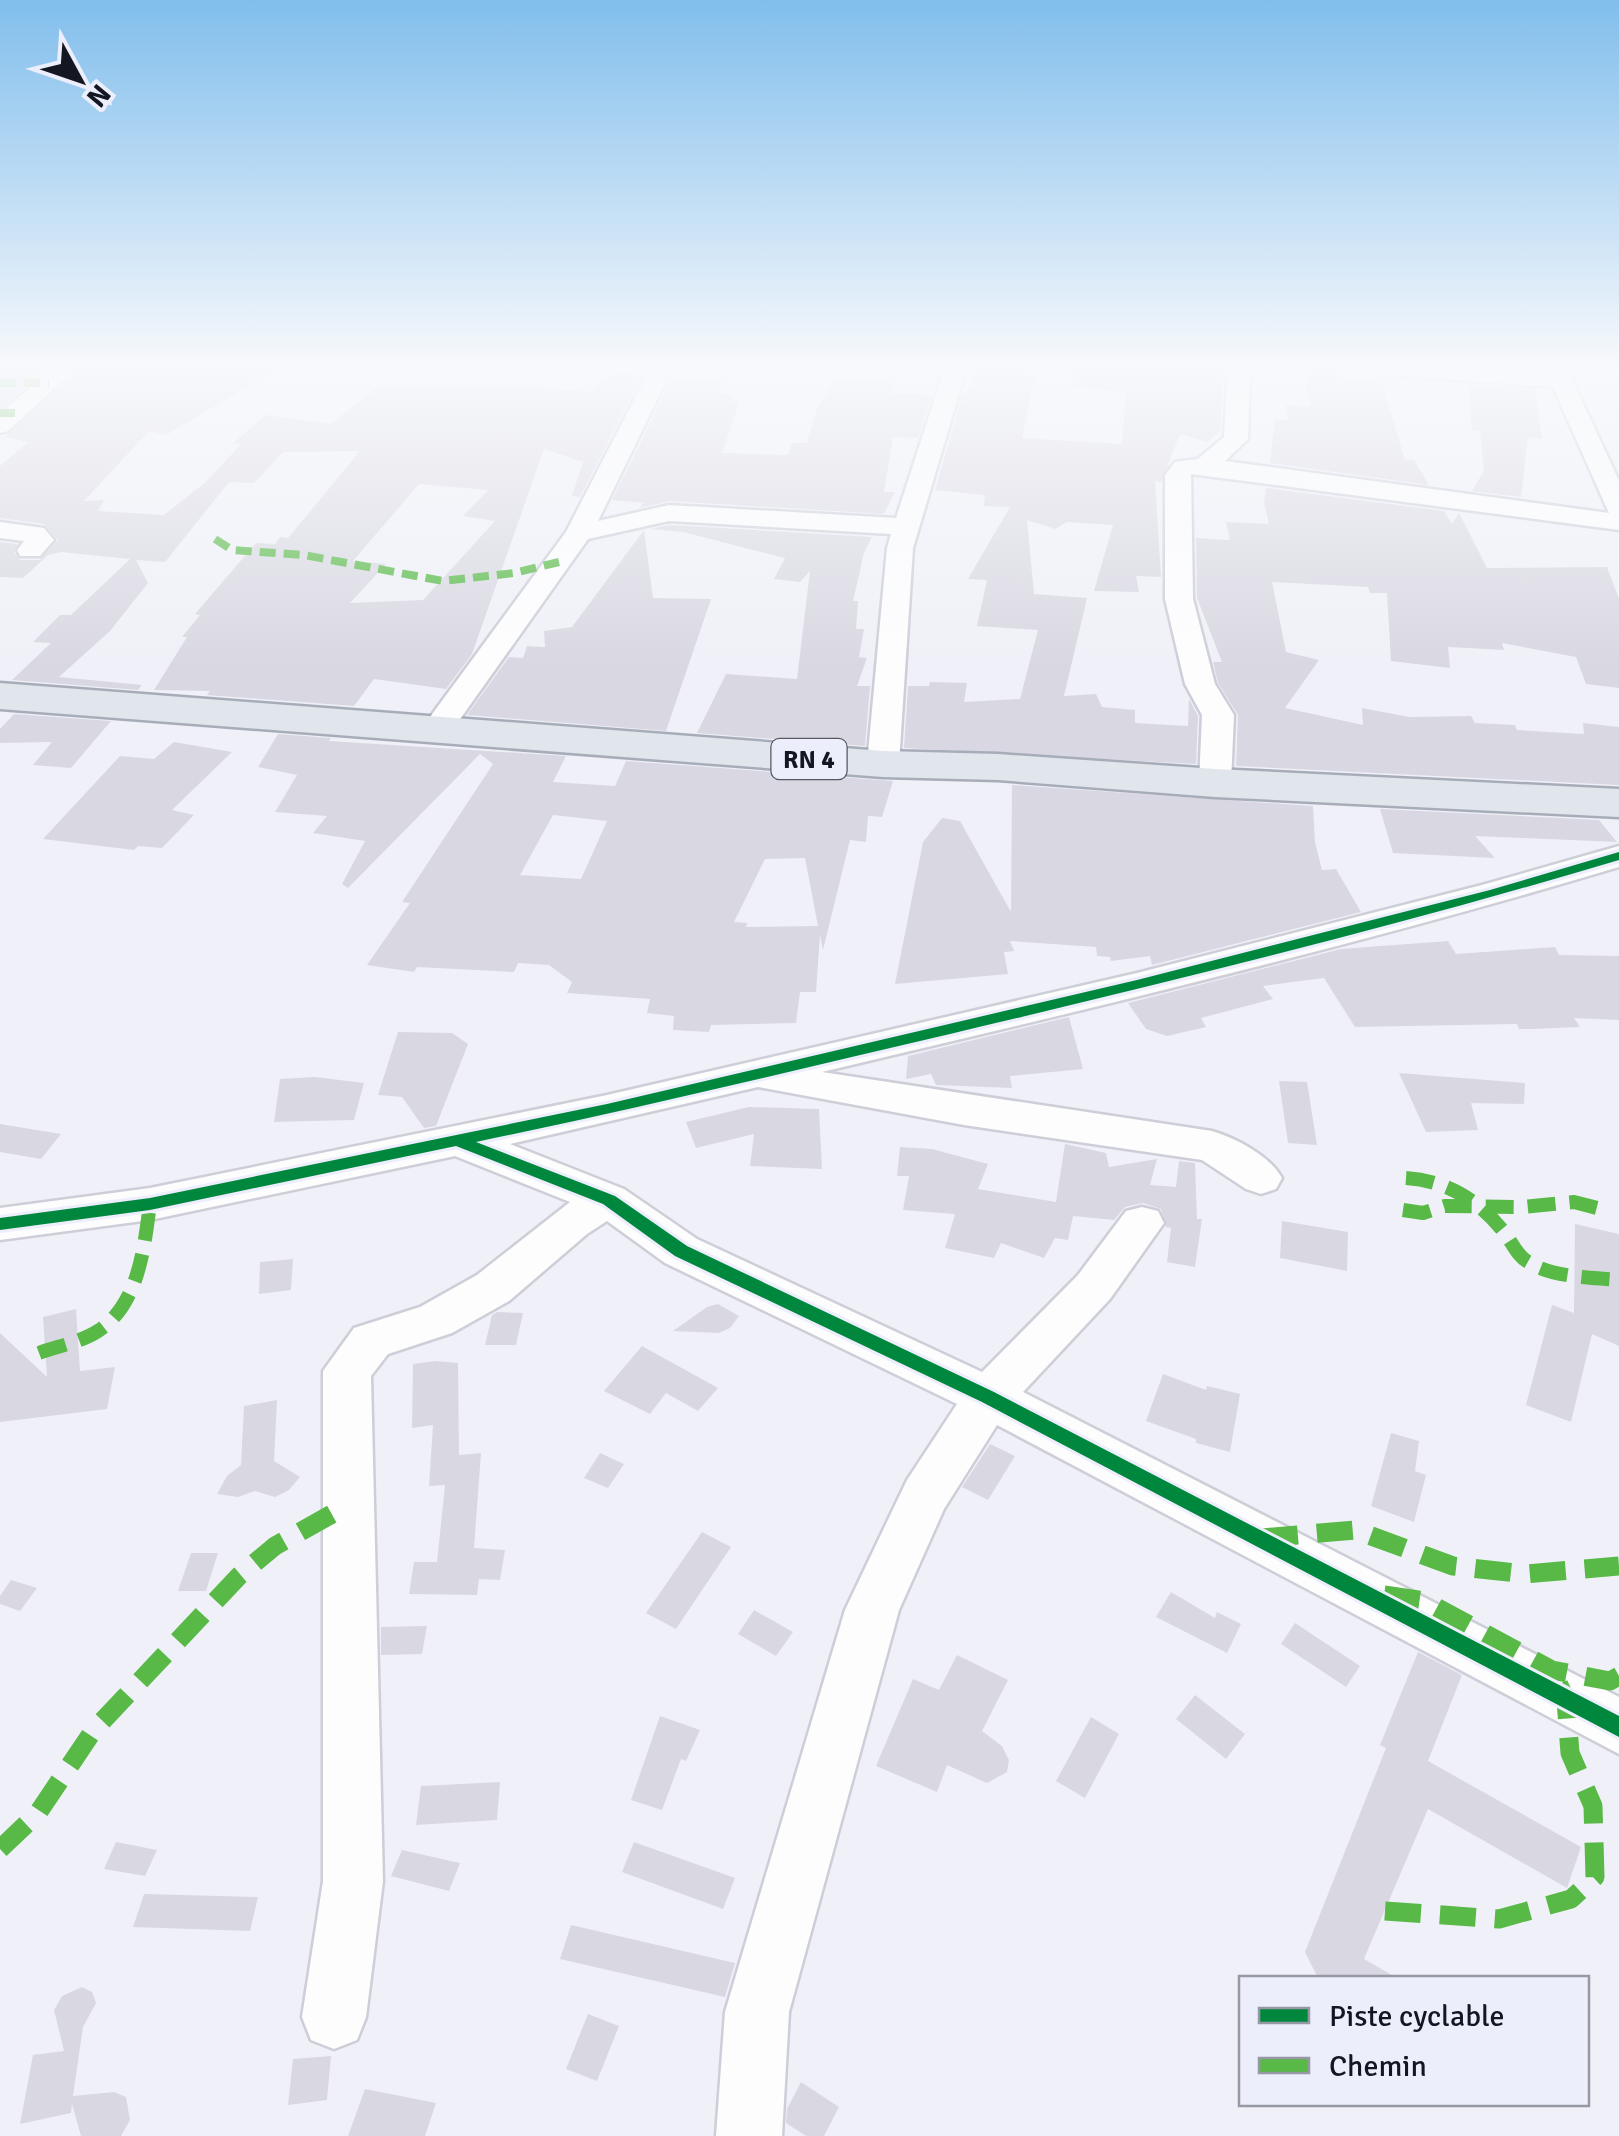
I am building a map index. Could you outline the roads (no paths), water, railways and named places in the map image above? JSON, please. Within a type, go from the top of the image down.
[{"type":"highway","name":"RN 4","points":[[0,696],[883,764],[998,767],[1215,783],[1619,803]]},
{"type":"street","points":[[436,732],[580,534],[613,467]]},
{"type":"street","points":[[883,764],[900,548],[926,467]]},
{"type":"street","points":[[1191,467],[1184,467],[1178,475],[1179,599],[1200,684],[1218,716],[1215,783]]},
{"type":"street","points":[[1210,467],[1619,522]]},
{"type":"street","points":[[1600,467],[1619,509]]},
{"type":"street","points":[[580,534],[669,513],[907,527]]},
{"type":"street","points":[[0,530],[35,534],[41,540],[30,550]]},
{"type":"street","points":[[0,1224],[150,1204],[607,1109],[1137,985],[1495,893],[1619,856]]},
{"type":"street","points":[[752,1074],[964,1112],[1212,1146],[1261,1178]]},
{"type":"street","points":[[454,1139],[609,1200],[681,1251],[988,1397],[1619,1727]]},
{"type":"street","points":[[334,2017],[354,1880],[348,1680],[347,1371],[371,1341],[436,1320],[493,1288],[571,1222],[609,1200]]},
{"type":"street","points":[[750,2136],[757,2012],[872,1610],[925,1496],[988,1397],[1094,1287],[1142,1223]]}]
